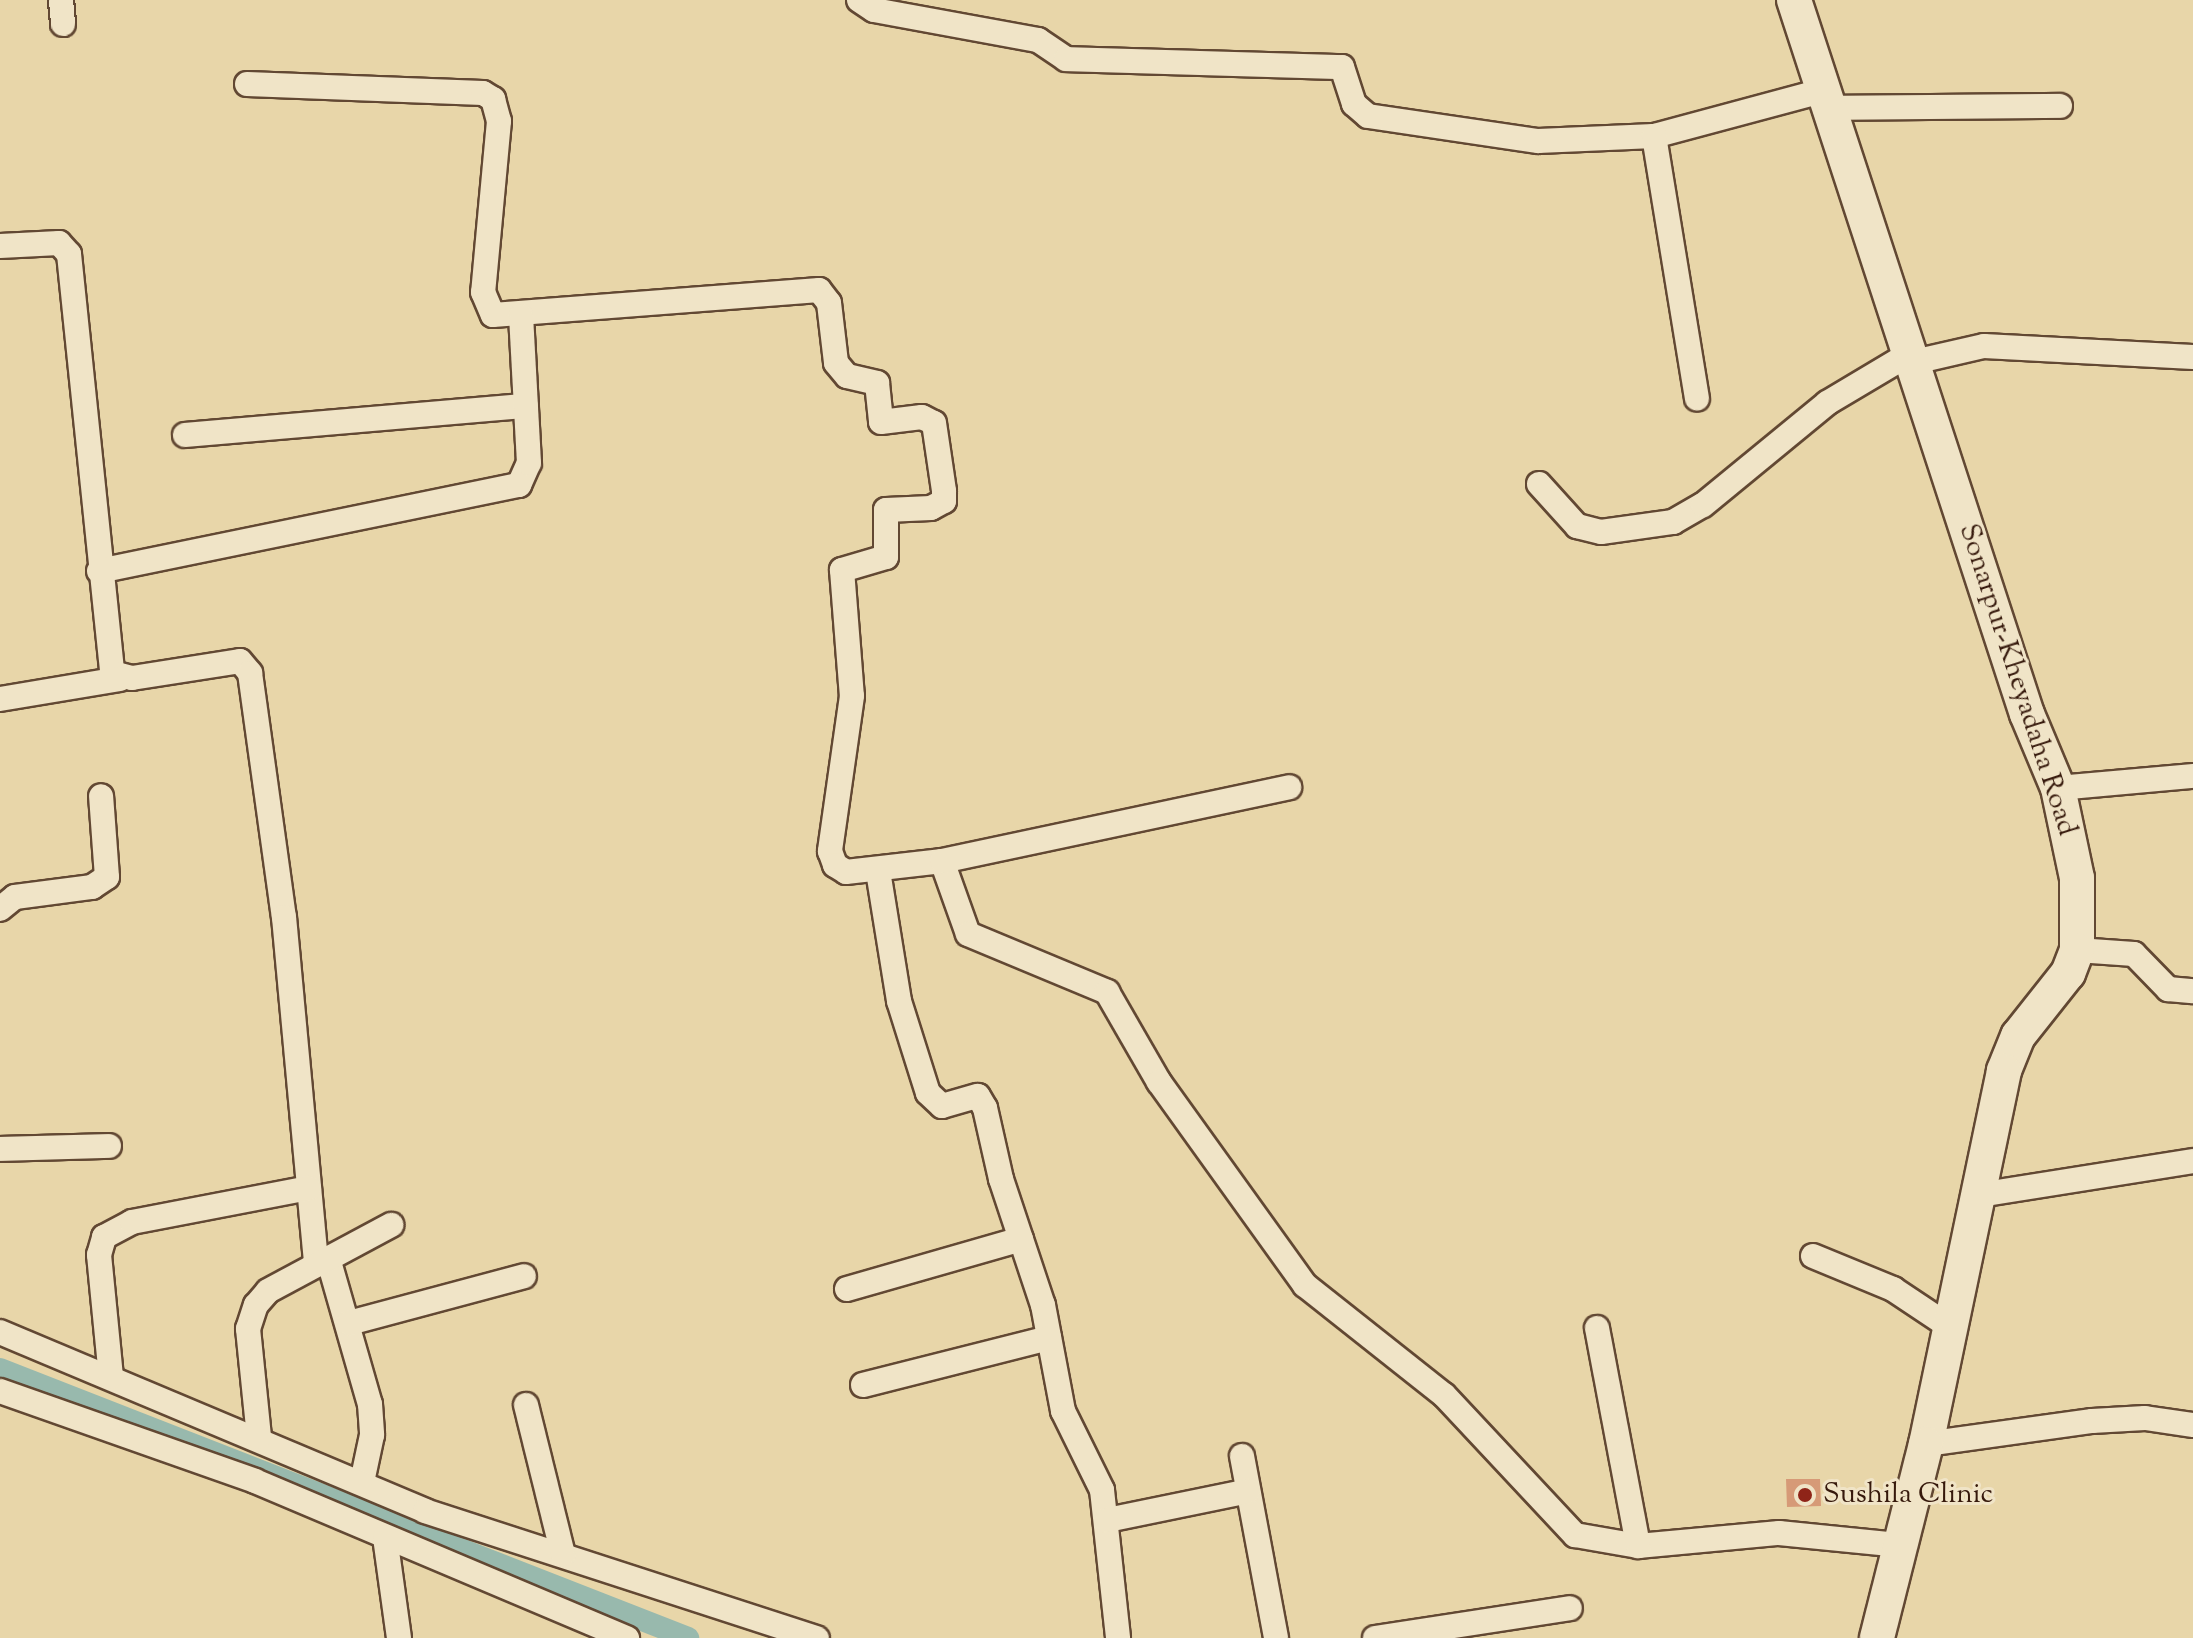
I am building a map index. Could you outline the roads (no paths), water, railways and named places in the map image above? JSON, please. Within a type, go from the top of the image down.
[{"type":"main road","name":"Sonarpur-Kheyadaha Road","points":[[1794,0],[2027,714],[2058,788],[2077,878],[2077,950]]},
{"type":"main road","points":[[1877,1638],[1926,1444],[2008,1060],[2077,950]]},
{"type":"street","points":[[859,0],[874,10],[1038,40],[1066,59],[1342,67],[1354,104],[1368,116],[1538,141],[1654,136],[1825,100],[2060,106]]},
{"type":"street","points":[[247,84],[483,93],[493,99],[499,121],[483,292],[493,315],[521,316],[819,290],[829,303],[836,363],[847,376],[877,383],[881,422],[922,417],[934,423],[944,501],[931,508],[886,510],[886,557],[848,566],[841,576],[852,696],[830,851],[846,872],[878,871],[942,861],[1289,787]]},
{"type":"street","points":[[1654,136],[1697,399]]},
{"type":"street","points":[[0,246],[59,243],[69,254],[108,664],[120,679]]},
{"type":"street","points":[[99,571],[519,485],[529,463],[521,316]]},
{"type":"street","points":[[1539,484],[1577,526],[1601,532],[1673,522],[1715,496],[1827,403],[1912,357],[1984,346],[2193,357]]},
{"type":"street","points":[[185,435],[526,406]]},
{"type":"street","points":[[0,699],[240,661],[250,673],[284,917],[309,1188],[322,1261],[349,1323],[370,1404],[372,1435],[362,1482]]},
{"type":"street","points":[[2058,788],[2193,776]]},
{"type":"street","points":[[0,909],[15,897],[92,887],[107,877],[101,796]]},
{"type":"street","points":[[942,861],[968,934],[1107,992],[1159,1082],[1305,1285],[1444,1395],[1575,1535],[1638,1546],[1779,1533],[1900,1545]]},
{"type":"street","points":[[878,871],[899,1001],[928,1093],[942,1106],[982,1100],[1049,1338],[1063,1411],[1102,1490],[1118,1638]]},
{"type":"street","points":[[2077,950],[2134,954],[2168,989],[2193,991]]},
{"type":"street","points":[[0,1149],[109,1146]]},
{"type":"street","points":[[1979,1195],[2193,1161]]},
{"type":"street","points":[[111,1377],[99,1255],[104,1237],[132,1222],[309,1188]]},
{"type":"street","points":[[259,1437],[248,1329],[256,1305],[268,1291],[391,1225]]},
{"type":"street","points":[[847,1289],[1021,1239]]},
{"type":"street","points":[[1813,1256],[1893,1289],[1950,1327]]},
{"type":"street","points":[[349,1323],[524,1276]]},
{"type":"street","points":[[1597,1328],[1638,1546]]},
{"type":"street","points":[[0,1332],[259,1437],[425,1511],[817,1638]]},
{"type":"street","points":[[863,1385],[1049,1338]]},
{"type":"street","points":[[0,1391],[255,1481],[627,1638]]},
{"type":"street","points":[[526,1405],[563,1555]]},
{"type":"street","points":[[1926,1444],[2092,1421],[2145,1418],[2193,1425]]},
{"type":"street","points":[[1242,1456],[1276,1638]]},
{"type":"street","points":[[1107,1520],[1248,1491]]},
{"type":"street","points":[[385,1537],[399,1638]]},
{"type":"street","points":[[1375,1638],[1570,1608]]},
{"type":"waterway","points":[[0,1369],[688,1638]]},
{"type":"place","name":"Sushila Clinic","points":[[1805,1495]]}]
